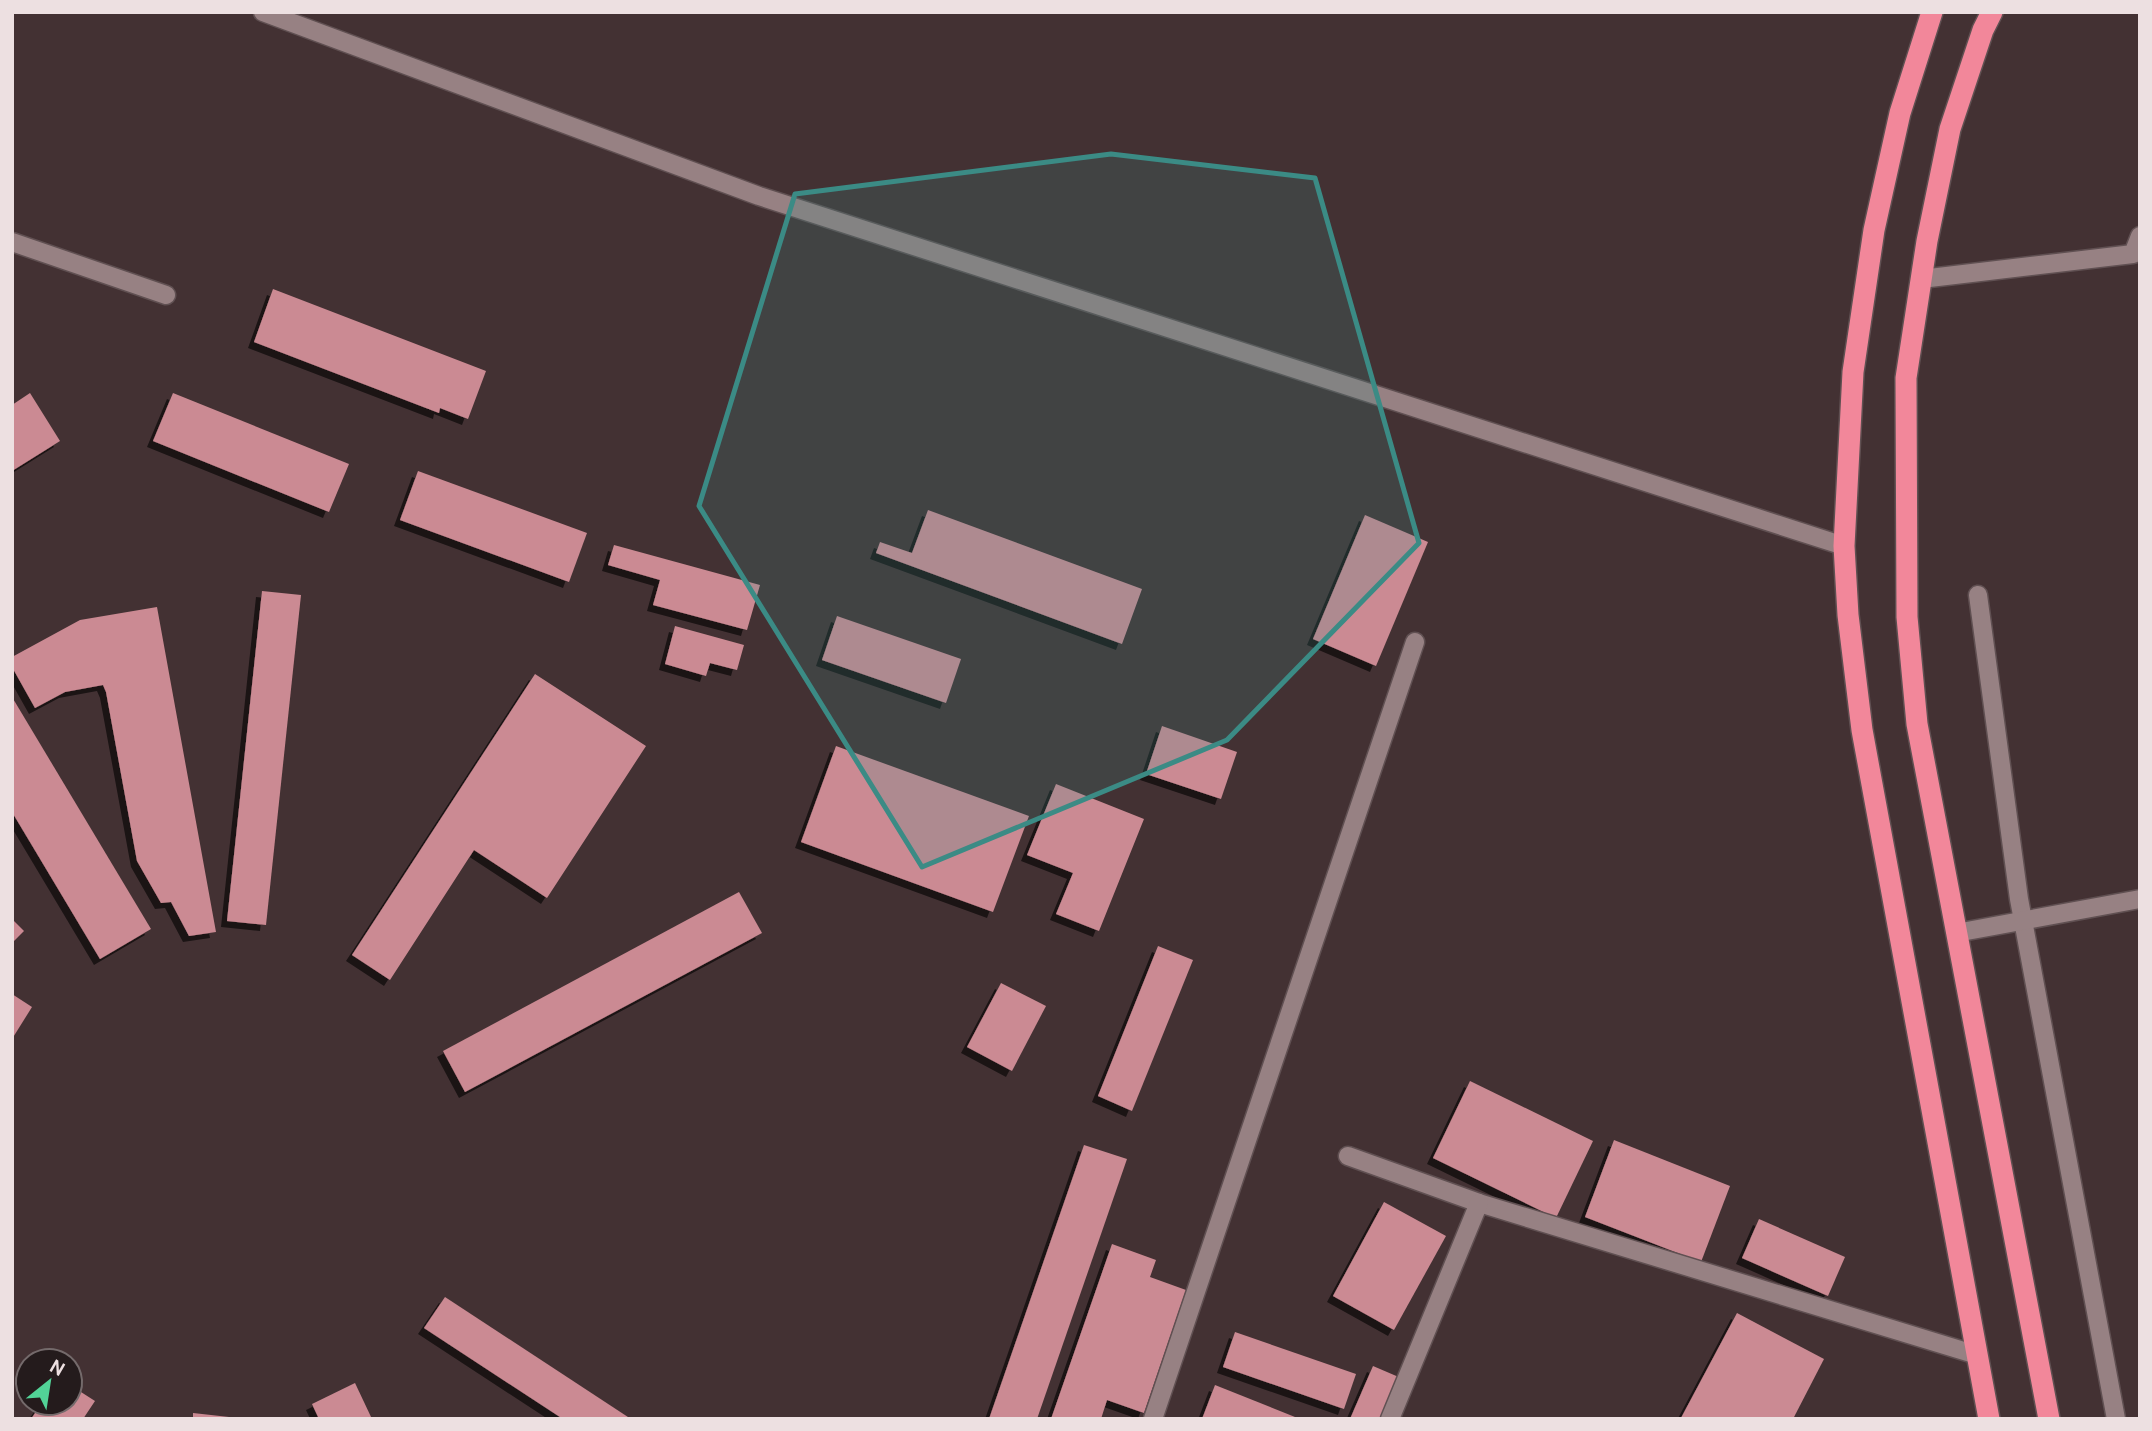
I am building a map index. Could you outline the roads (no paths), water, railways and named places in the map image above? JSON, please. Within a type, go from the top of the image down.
[{"type":"highway","points":[[1932,12],[1900,113],[1874,230],[1853,372],[1843,546],[1848,615],[1862,730],[1989,1419]]},
{"type":"highway","points":[[1992,12],[1983,30],[1950,129],[1921,279],[1906,377],[1907,617],[1917,724],[2049,1419]]},
{"type":"street","points":[[263,12],[759,196],[1843,546]]},
{"type":"street","points":[[1921,279],[2136,255],[2140,236]]},
{"type":"street","points":[[12,242],[166,295]]},
{"type":"street","points":[[1978,595],[2019,899],[2116,1419]]},
{"type":"street","points":[[1153,1419],[1415,642]]},
{"type":"street","points":[[1956,933],[2140,899]]},
{"type":"street","points":[[1348,1156],[1479,1203],[1977,1355]]},
{"type":"street","points":[[1391,1419],[1479,1203]]}]
